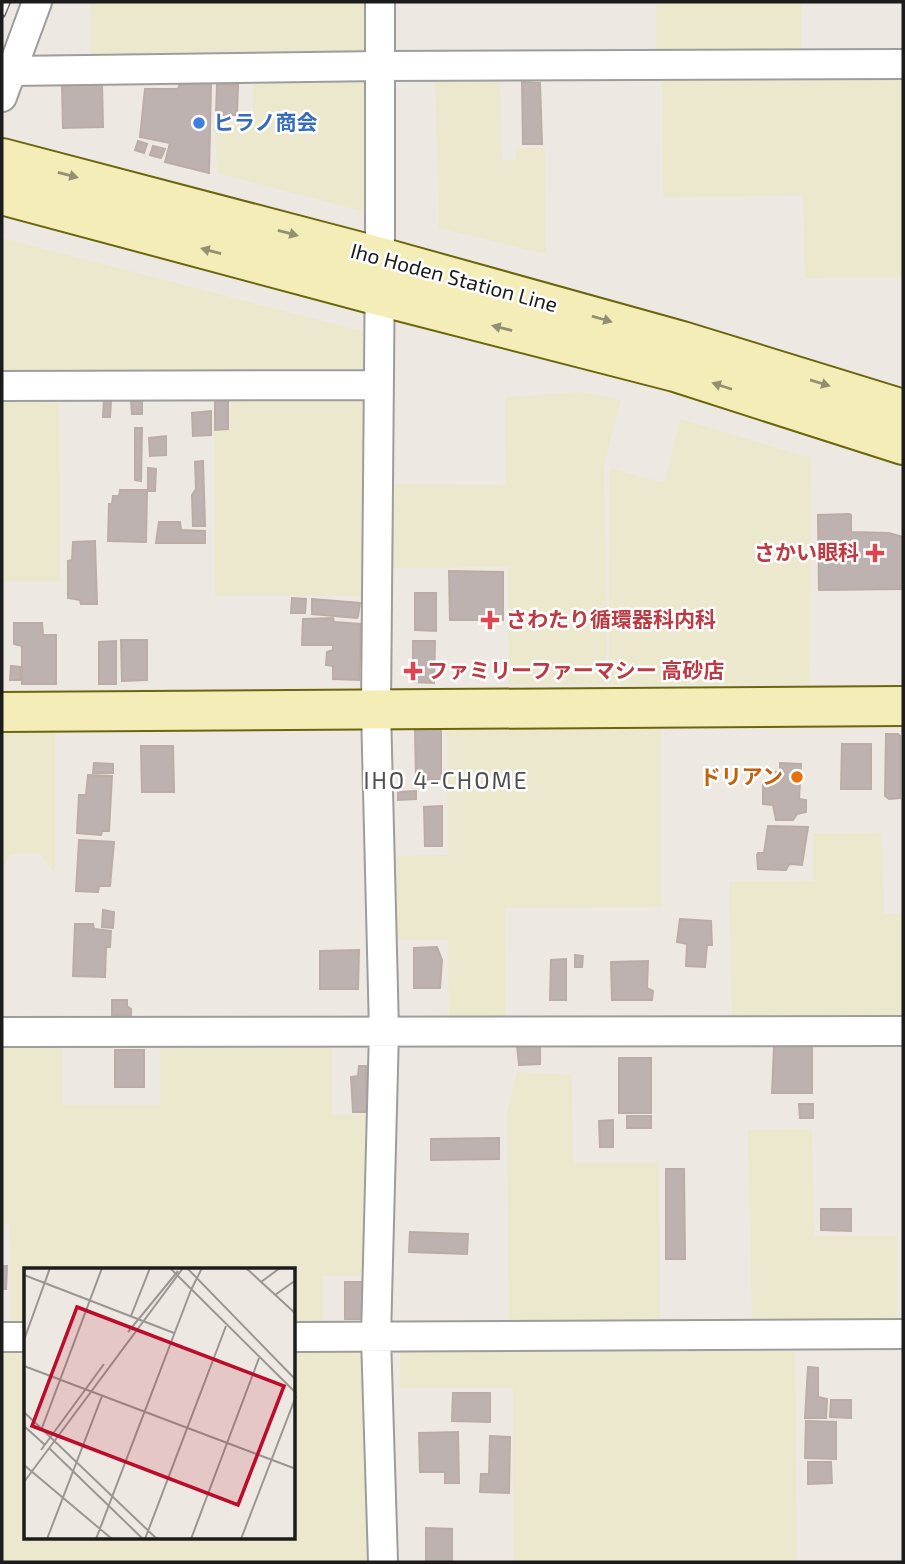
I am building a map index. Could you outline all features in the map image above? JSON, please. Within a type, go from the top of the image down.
[{"type":"main road","name":"Iho Hoden Station Line","points":[[2,158],[380,257],[682,341],[903,408]]},
{"type":"main road","name":"Iho Hoden Station Line","points":[[2,195],[675,372],[903,444]]},
{"type":"main road","points":[[2,712],[903,706]]},
{"type":"street","points":[[37,2],[7,84],[381,66],[903,64]]},
{"type":"street","points":[[380,2],[376,710],[384,1031],[376,1337],[383,1562]]},
{"type":"street","points":[[2,386],[378,385]]},
{"type":"street","points":[[2,1032],[903,1031]]},
{"type":"street","points":[[296,1337],[903,1334]]},
{"type":"street","points":[[2,1337],[24,1337]]},
{"type":"shaded area","points":[[90,2],[364,2],[365,56],[91,62]]},
{"type":"shaded area","points":[[656,2],[802,2],[802,52],[656,51]]},
{"type":"shaded area","points":[[500,74],[502,160],[516,160],[516,149],[545,148],[546,254],[439,228],[435,75]]},
{"type":"shaded area","points":[[903,74],[903,277],[805,278],[803,196],[663,197],[662,77]]},
{"type":"shaded area","points":[[253,76],[365,76],[365,212],[217,173],[215,122],[253,121]]},
{"type":"shaded area","points":[[2,238],[369,333],[370,371],[358,377],[2,378]]},
{"type":"shaded area","points":[[583,392],[621,400],[604,464],[607,684],[509,685],[508,567],[391,568],[391,484],[506,485],[505,397]]},
{"type":"shaded area","points":[[231,393],[368,394],[368,596],[215,596],[214,431],[231,430]]},
{"type":"shaded area","points":[[59,397],[60,581],[2,581],[2,398]]},
{"type":"shaded area","points":[[680,419],[811,458],[810,685],[609,685],[610,468],[664,483]]},
{"type":"shaded area","points":[[661,727],[661,907],[505,908],[506,1021],[449,1021],[448,940],[391,940],[391,856],[448,855],[447,728]]},
{"type":"shaded area","points":[[2,728],[55,728],[55,874],[40,853],[10,854],[2,870]]},
{"type":"shaded area","points":[[882,833],[884,914],[903,914],[903,1019],[732,1022],[729,882],[813,881],[813,834]]},
{"type":"shaded area","points":[[2,1042],[62,1042],[62,1105],[160,1105],[160,1042],[332,1042],[332,1115],[369,1115],[370,1276],[323,1276],[323,1322],[296,1322],[296,1268],[24,1268],[24,1323],[11,1323],[10,1224],[2,1223]]},
{"type":"shaded area","points":[[517,1072],[572,1075],[573,1163],[659,1163],[660,1322],[509,1323],[507,1113]]},
{"type":"shaded area","points":[[812,1129],[814,1236],[897,1236],[897,1321],[752,1322],[748,1130]]},
{"type":"shaded area","points":[[795,1348],[797,1562],[514,1562],[513,1388],[400,1388],[400,1349]]},
{"type":"shaded area","points":[[369,1349],[371,1562],[2,1562],[2,1352],[24,1352],[24,1540],[296,1540],[296,1350]]},
{"type":"building","points":[[522,82],[540,83],[542,144],[523,144]]},
{"type":"building","points":[[180,83],[211,84],[209,173],[165,162],[170,143],[140,137],[145,89],[178,89]]},
{"type":"building","points":[[102,84],[103,127],[63,128],[62,86]]},
{"type":"building","points":[[217,84],[238,85],[237,115],[216,115]]},
{"type":"building","points":[[138,141],[147,144],[144,153],[135,150]]},
{"type":"building","points":[[153,146],[165,149],[161,158],[150,155]]},
{"type":"building","points":[[104,399],[111,400],[110,417],[103,417]]},
{"type":"building","points":[[215,400],[228,401],[228,429],[215,430]]},
{"type":"building","points":[[131,401],[142,401],[142,414],[132,414]]},
{"type":"building","points":[[211,411],[211,435],[193,436],[192,413]]},
{"type":"building","points":[[135,428],[142,428],[141,481],[135,480]]},
{"type":"building","points":[[166,436],[166,455],[150,456],[149,438]]},
{"type":"building","points":[[203,461],[205,526],[193,526],[195,462]]},
{"type":"building","points":[[148,468],[156,469],[155,491],[148,491]]},
{"type":"building","points":[[120,490],[147,490],[146,542],[108,541],[109,504],[112,504],[113,496],[119,496]]},
{"type":"building","points":[[849,514],[851,532],[889,533],[903,537],[903,589],[819,590],[818,515]]},
{"type":"building","points":[[159,522],[180,522],[181,530],[205,531],[205,543],[156,543]]},
{"type":"building","points":[[95,541],[97,604],[81,604],[80,600],[68,598],[68,561],[72,560],[73,542]]},
{"type":"building","points":[[449,571],[503,572],[503,620],[450,620]]},
{"type":"building","points":[[415,593],[436,593],[436,631],[415,630]]},
{"type":"building","points":[[292,598],[306,599],[305,613],[291,613]]},
{"type":"building","points":[[312,599],[360,603],[358,616],[312,614]]},
{"type":"building","points":[[333,618],[334,622],[361,624],[359,680],[333,679],[333,666],[326,665],[327,652],[333,650],[333,645],[302,645],[303,619]]},
{"type":"building","points":[[14,623],[42,623],[43,635],[56,635],[56,684],[22,684],[22,646],[14,644]]},
{"type":"building","points":[[121,640],[147,640],[147,680],[122,681]]},
{"type":"building","points":[[116,641],[116,684],[99,684],[99,642]]},
{"type":"building","points":[[413,641],[435,641],[434,683],[413,682]]},
{"type":"building","points":[[11,666],[20,667],[20,680],[10,680]]},
{"type":"building","points":[[441,729],[441,779],[416,780],[415,730]]},
{"type":"building","points":[[886,734],[900,736],[900,798],[889,799],[885,796]]},
{"type":"building","points":[[842,744],[871,744],[871,789],[841,789]]},
{"type":"building","points":[[141,746],[173,746],[174,792],[142,792]]},
{"type":"building","points":[[94,763],[113,764],[113,773],[93,773]]},
{"type":"building","points":[[780,763],[801,764],[799,799],[806,800],[806,812],[797,814],[793,820],[776,820],[773,805],[763,804],[763,782],[772,782],[773,772],[780,772]]},
{"type":"building","points":[[88,775],[112,776],[109,831],[102,831],[101,835],[77,833],[79,795],[86,795]]},
{"type":"building","points":[[416,791],[416,799],[398,800],[398,792]]},
{"type":"building","points":[[442,806],[442,846],[425,846],[424,807]]},
{"type":"building","points":[[768,826],[808,827],[802,865],[789,864],[786,870],[758,869],[757,855],[764,853]]},
{"type":"building","points":[[79,840],[114,842],[110,886],[99,886],[98,892],[76,891]]},
{"type":"building","points":[[103,910],[114,912],[113,928],[102,927]]},
{"type":"building","points":[[680,919],[711,921],[712,945],[707,945],[705,967],[686,966],[687,944],[677,942]]},
{"type":"building","points":[[75,924],[93,924],[94,929],[111,931],[110,947],[106,947],[105,977],[73,976]]},
{"type":"building","points":[[437,947],[442,960],[440,988],[414,988],[414,948]]},
{"type":"building","points":[[359,950],[358,989],[320,989],[320,951]]},
{"type":"building","points":[[575,955],[583,956],[582,967],[575,967]]},
{"type":"building","points":[[566,959],[566,1000],[550,1000],[551,960]]},
{"type":"building","points":[[648,961],[647,988],[653,991],[652,1000],[612,1000],[611,962]]},
{"type":"building","points":[[112,1000],[127,1000],[131,1015],[112,1015]]},
{"type":"building","points":[[540,1042],[540,1064],[519,1065],[517,1045]]},
{"type":"building","points":[[792,1042],[812,1042],[812,1093],[772,1093],[774,1047]]},
{"type":"building","points":[[115,1050],[144,1050],[144,1087],[115,1087]]},
{"type":"building","points":[[619,1058],[651,1058],[651,1113],[619,1113]]},
{"type":"building","points":[[359,1066],[366,1066],[366,1112],[353,1112],[351,1077],[358,1076]]},
{"type":"building","points":[[799,1104],[813,1104],[813,1118],[800,1118]]},
{"type":"building","points":[[627,1116],[651,1116],[651,1128],[627,1128]]},
{"type":"building","points":[[613,1120],[613,1147],[600,1147],[599,1121]]},
{"type":"building","points":[[499,1138],[499,1159],[431,1160],[431,1139]]},
{"type":"building","points":[[666,1169],[684,1169],[685,1259],[666,1259]]},
{"type":"building","points":[[821,1209],[851,1209],[851,1231],[821,1230]]},
{"type":"building","points":[[410,1232],[468,1234],[467,1254],[409,1252]]},
{"type":"building","points":[[2,1266],[7,1266],[6,1289],[2,1289]]},
{"type":"building","points":[[345,1282],[369,1282],[368,1319],[345,1319]]},
{"type":"building","points":[[808,1367],[818,1368],[818,1397],[827,1399],[826,1418],[805,1418]]},
{"type":"building","points":[[453,1393],[490,1393],[490,1422],[452,1421]]},
{"type":"building","points":[[831,1400],[851,1400],[851,1418],[830,1417]]},
{"type":"building","points":[[806,1421],[836,1422],[836,1459],[805,1458]]},
{"type":"building","points":[[458,1432],[459,1483],[445,1483],[445,1472],[420,1472],[419,1433]]},
{"type":"building","points":[[490,1436],[510,1437],[509,1493],[480,1492],[481,1474],[489,1474]]},
{"type":"building","points":[[808,1462],[831,1462],[832,1483],[808,1484]]},
{"type":"building","points":[[426,1528],[452,1529],[452,1562],[426,1562]]},
{"type":"railway","points":[[2,14],[7,2]]},
{"type":"place","name":"ヒラノ商会","points":[[199,123]]},
{"type":"place","name":"さかい眼科","points":[[875,553]]},
{"type":"place","name":"さわたり循環器科内科","points":[[490,620]]},
{"type":"place","name":"ファミリーファーマシー 高砂店","points":[[413,671]]},
{"type":"place","name":"ドリアン","points":[[797,777]]},
{"type":"district","name":"IHO 4-CHOME","points":[[446,781]]}]
